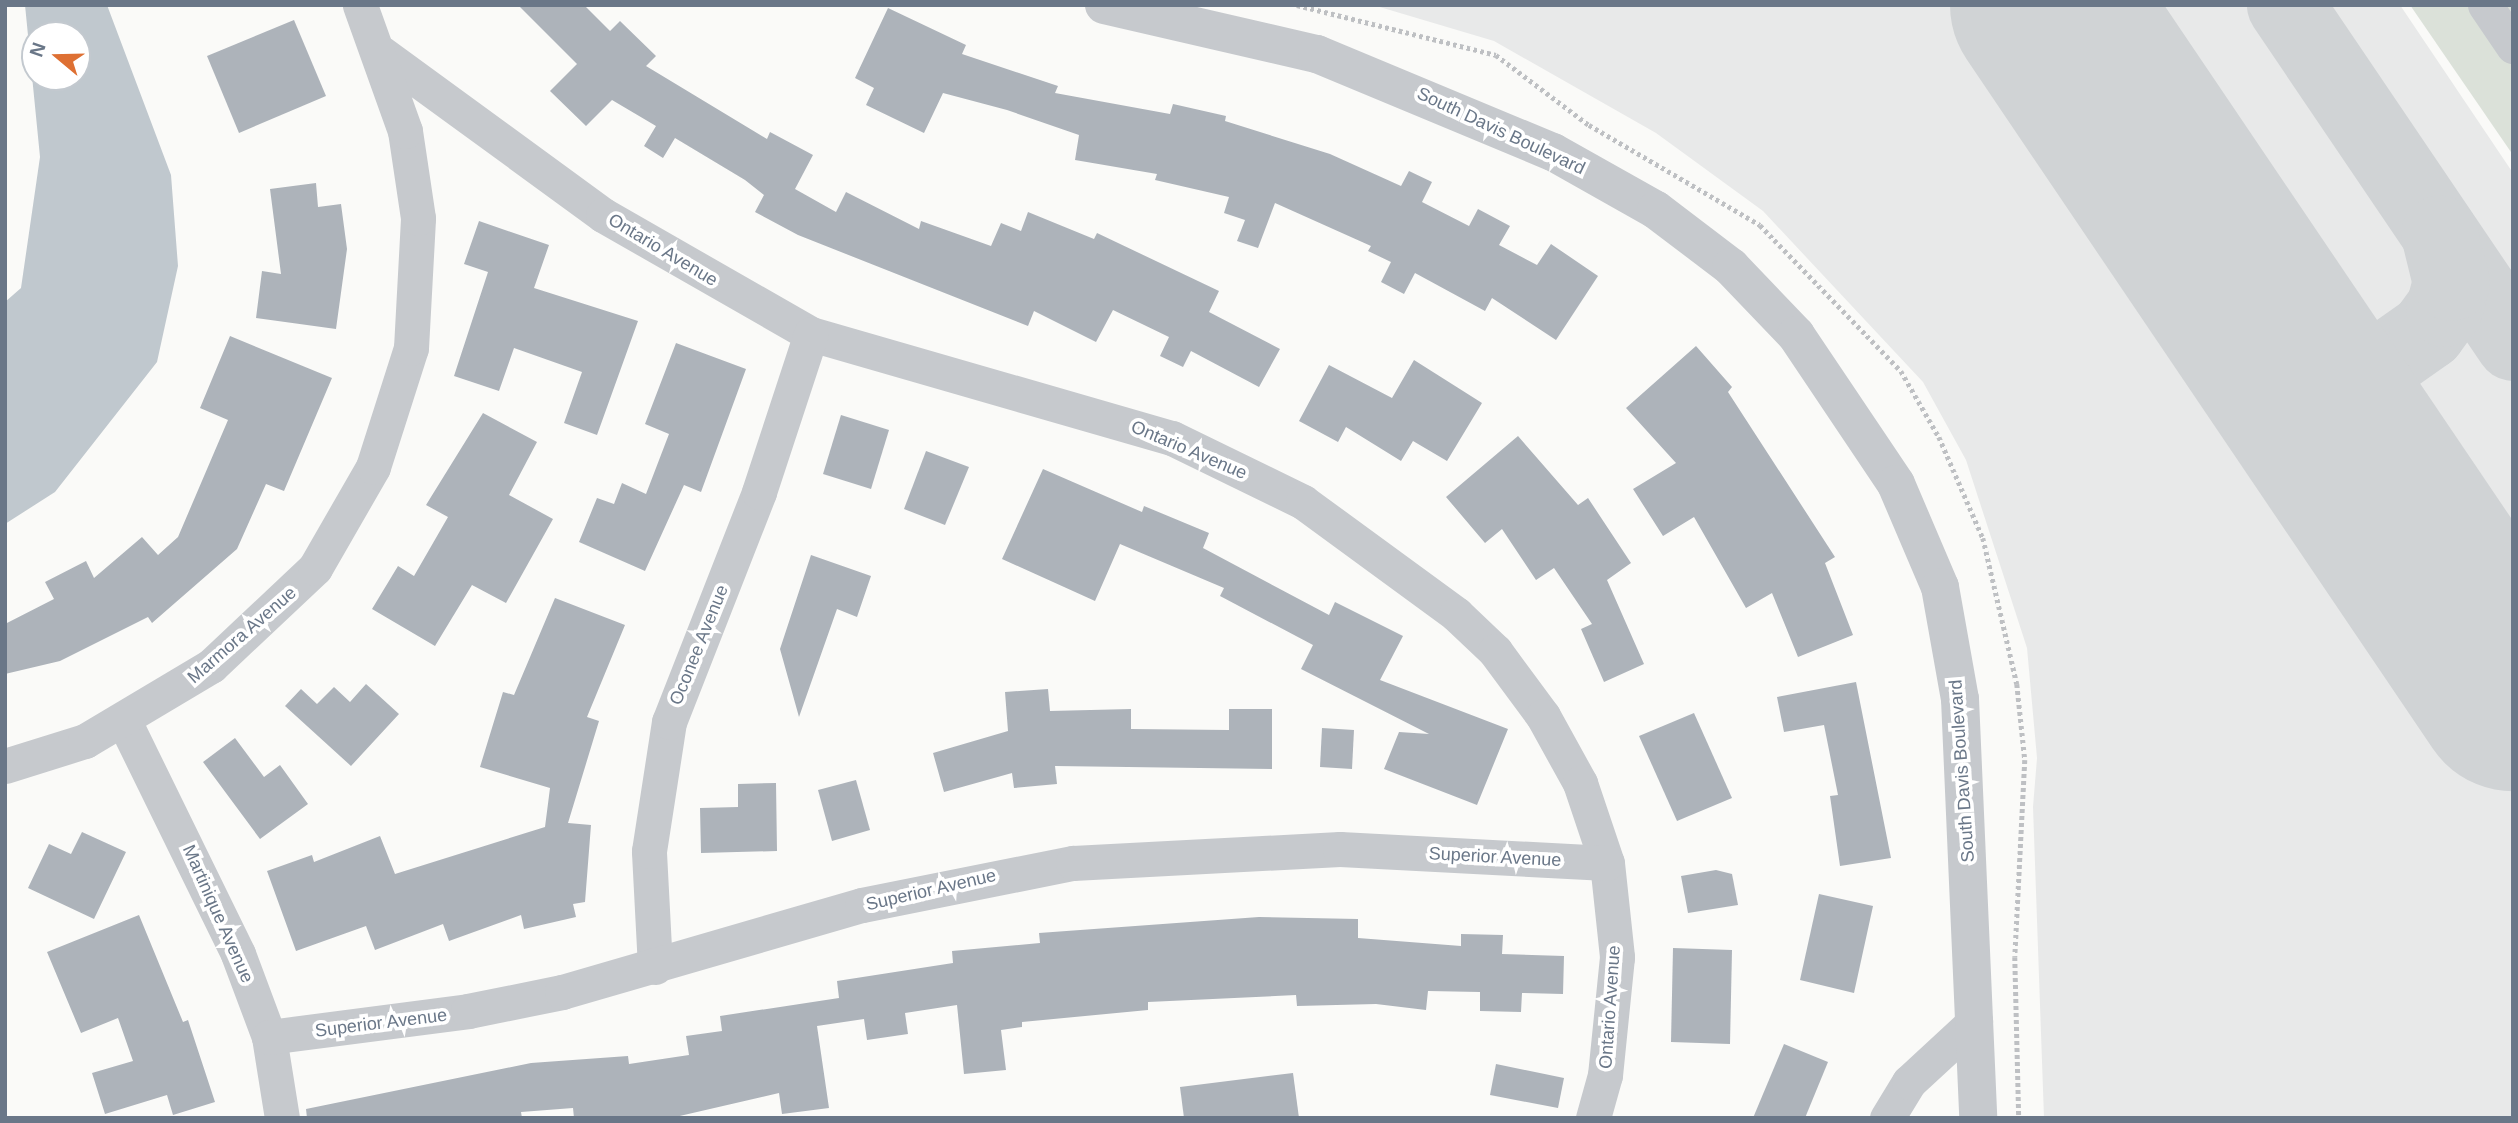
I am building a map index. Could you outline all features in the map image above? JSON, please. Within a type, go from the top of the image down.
[{"type":"street","name":"Marmora Avenue","points":[[5,766],[124,721],[211,666],[294,593],[335,540],[373,467],[411,348],[418,261],[412,163],[381,53],[360,5]]},
{"type":"street","name":"South Davis Boulevard","points":[[1104,5],[1317,54],[1553,152],[1667,218],[1731,267],[1796,335],[1896,484],[1940,587],[1960,699],[1978,1118]]},
{"type":"street","points":[[2485,5],[2513,46]]},
{"type":"street","name":"Ontario Avenue","points":[[381,53],[603,215],[811,334],[1136,425],[1239,469],[1334,522],[1456,614],[1520,681],[1574,772],[1607,863],[1617,957],[1605,1075],[1593,1118]]},
{"type":"street","name":"Oconee Avenue","points":[[656,967],[649,851],[668,722],[759,492],[811,334]]},
{"type":"street","name":"Martinique Avenue","points":[[124,721],[203,873],[269,1037],[282,1118]]},
{"type":"street","name":"Superior Avenue","points":[[269,1037],[468,1012],[656,967],[862,905],[1073,863],[1340,849],[1607,863]]},
{"type":"street","points":[[1887,1118],[1909,1082],[1975,1021]]},
{"type":"path","points":[[1297,5],[1496,55],[1588,125],[1760,225],[1901,372],[1939,437],[1983,538],[2017,684],[2025,760],[2015,957],[2019,1118]]},
{"type":"shaded area","points":[[25,5],[107,5],[171,175],[178,266],[157,362],[55,492],[5,524],[5,302],[21,288],[40,157],[33,91],[91,91],[91,21],[27,21]]},
{"type":"shaded area","points":[[1373,5],[2400,5],[2513,173],[2513,1118],[2044,1118],[2033,807],[2037,758],[2027,648],[1966,460],[1923,382],[1763,211],[1656,133],[1494,41]]},
{"type":"shaded area","points":[[2410,5],[2513,5],[2513,155]]},
{"type":"building","points":[[518,5],[584,5],[610,31],[620,21],[656,56],[646,66],[767,139],[770,132],[813,155],[795,189],[836,212],[846,192],[919,229],[921,221],[991,246],[1001,223],[1021,231],[1028,212],[1094,239],[1097,233],[1219,291],[1209,312],[1280,349],[1259,387],[1191,351],[1183,367],[1160,356],[1169,337],[1113,310],[1096,342],[1034,311],[1028,326],[798,235],[755,212],[764,195],[745,180],[675,138],[663,158],[644,146],[656,126],[612,100],[586,126],[550,91],[577,64]]},
{"type":"building","points":[[888,8],[966,45],[962,54],[1058,86],[1055,93],[1170,114],[1173,104],[1226,116],[1225,121],[1330,154],[1401,186],[1409,171],[1432,182],[1422,202],[1469,226],[1478,209],[1510,226],[1499,245],[1537,265],[1551,244],[1598,276],[1556,340],[1492,298],[1485,311],[1415,273],[1404,294],[1381,282],[1391,262],[1368,251],[1371,246],[1275,203],[1258,248],[1237,241],[1245,220],[1224,213],[1229,197],[1155,180],[1157,174],[1075,160],[1079,135],[1007,110],[943,93],[924,133],[866,105],[874,88],[855,78]]},
{"type":"building","points":[[294,20],[326,96],[239,133],[207,56]]},
{"type":"building","points":[[316,183],[318,207],[341,204],[347,249],[336,329],[256,318],[262,271],[281,274],[270,189]]},
{"type":"building","points":[[479,221],[549,245],[534,288],[638,321],[597,435],[564,423],[582,372],[514,348],[499,391],[454,376],[488,272],[464,264]]},
{"type":"building","points":[[230,336],[332,378],[284,491],[266,484],[237,549],[152,623],[148,617],[60,661],[5,674],[5,624],[54,599],[45,582],[86,561],[94,578],[142,537],[158,555],[178,537],[228,420],[200,408]]},
{"type":"building","points":[[676,343],[746,369],[701,492],[684,485],[645,571],[579,542],[597,498],[614,504],[622,483],[646,494],[669,434],[645,424]]},
{"type":"building","points":[[1696,346],[1732,387],[1728,392],[1835,557],[1825,563],[1853,635],[1798,657],[1772,593],[1746,608],[1694,517],[1663,536],[1633,489],[1676,463],[1626,408]]},
{"type":"building","points":[[1414,360],[1482,403],[1447,461],[1413,441],[1401,461],[1346,427],[1338,442],[1299,421],[1329,365],[1392,398]]},
{"type":"building","points":[[483,413],[537,442],[509,495],[553,519],[506,603],[472,585],[435,646],[372,609],[398,566],[414,576],[448,517],[426,505]]},
{"type":"building","points":[[841,415],[889,430],[871,489],[823,474]]},
{"type":"building","points":[[1518,436],[1578,505],[1588,498],[1631,563],[1607,580],[1644,664],[1604,682],[1581,629],[1592,624],[1554,568],[1536,580],[1502,529],[1485,543],[1446,497]]},
{"type":"building","points":[[926,451],[969,467],[945,525],[904,509]]},
{"type":"building","points":[[1043,469],[1142,512],[1144,506],[1209,533],[1203,548],[1329,615],[1335,602],[1403,636],[1380,680],[1508,729],[1477,805],[1384,769],[1399,732],[1429,734],[1301,669],[1313,645],[1220,596],[1224,588],[1120,544],[1095,601],[1002,559]]},
{"type":"building","points":[[811,555],[871,576],[857,617],[837,609],[799,717],[780,649]]},
{"type":"building","points":[[555,598],[625,625],[587,717],[599,721],[568,823],[591,825],[585,902],[573,904],[576,917],[524,929],[521,915],[449,941],[443,924],[375,950],[366,926],[296,951],[267,871],[312,855],[314,862],[380,836],[395,874],[545,827],[550,788],[480,767],[503,692],[514,695]]},
{"type":"building","points":[[1856,682],[1891,858],[1840,866],[1830,796],[1838,795],[1824,725],[1784,732],[1777,697]]},
{"type":"building","points":[[366,684],[399,714],[351,766],[285,706],[301,689],[317,704],[334,687],[350,702]]},
{"type":"building","points":[[1048,689],[1050,711],[1131,709],[1131,729],[1229,730],[1229,709],[1272,709],[1272,769],[1055,766],[1057,784],[1014,788],[1012,773],[944,792],[933,753],[1008,731],[1005,692]]},
{"type":"building","points":[[1694,713],[1732,798],[1677,821],[1639,736]]},
{"type":"building","points":[[1322,728],[1354,730],[1352,769],[1320,767]]},
{"type":"building","points":[[235,738],[264,777],[280,765],[308,804],[260,839],[203,762]]},
{"type":"building","points":[[856,780],[870,830],[832,841],[818,790]]},
{"type":"building","points":[[776,783],[777,851],[701,853],[700,808],[738,807],[738,784]]},
{"type":"building","points":[[82,832],[126,852],[94,919],[28,888],[49,844],[71,854]]},
{"type":"building","points":[[1716,870],[1732,874],[1738,905],[1688,913],[1681,876]]},
{"type":"building","points":[[1819,894],[1873,906],[1854,993],[1800,980]]},
{"type":"building","points":[[139,915],[183,1022],[188,1020],[215,1102],[173,1115],[167,1095],[105,1114],[92,1073],[133,1061],[118,1018],[81,1033],[47,952]]},
{"type":"building","points":[[1259,917],[1358,919],[1358,938],[1461,946],[1461,934],[1503,935],[1502,954],[1564,956],[1563,994],[1522,993],[1521,1012],[1480,1011],[1480,992],[1428,991],[1426,1010],[1376,1004],[1297,1006],[1296,995],[1148,1002],[1148,1010],[1022,1022],[1022,1027],[1001,1030],[1006,1070],[964,1074],[957,1005],[905,1013],[908,1034],[867,1040],[864,1019],[817,1026],[829,1108],[782,1114],[779,1093],[671,1118],[574,1118],[573,1108],[521,1112],[522,1118],[307,1118],[306,1109],[531,1063],[628,1056],[629,1064],[689,1055],[686,1036],[722,1031],[720,1016],[839,998],[837,981],[953,963],[952,951],[1040,943],[1039,933]]},
{"type":"building","points":[[1673,948],[1732,950],[1730,1044],[1671,1042]]},
{"type":"building","points":[[1784,1044],[1828,1062],[1805,1118],[1753,1118]]},
{"type":"building","points":[[1496,1064],[1564,1078],[1558,1108],[1490,1095]]},
{"type":"building","points":[[1293,1073],[1299,1118],[1184,1118],[1180,1087]]},
{"type":"taxiway","points":[[2285,5],[2513,342]]},
{"type":"taxiway","points":[[2291,365],[2373,369],[2427,331],[2444,308],[2451,282],[2439,233]]},
{"type":"taxiway","points":[[2472,634],[2513,669]]},
{"type":"runway","points":[[2047,5],[2513,694]]}]
